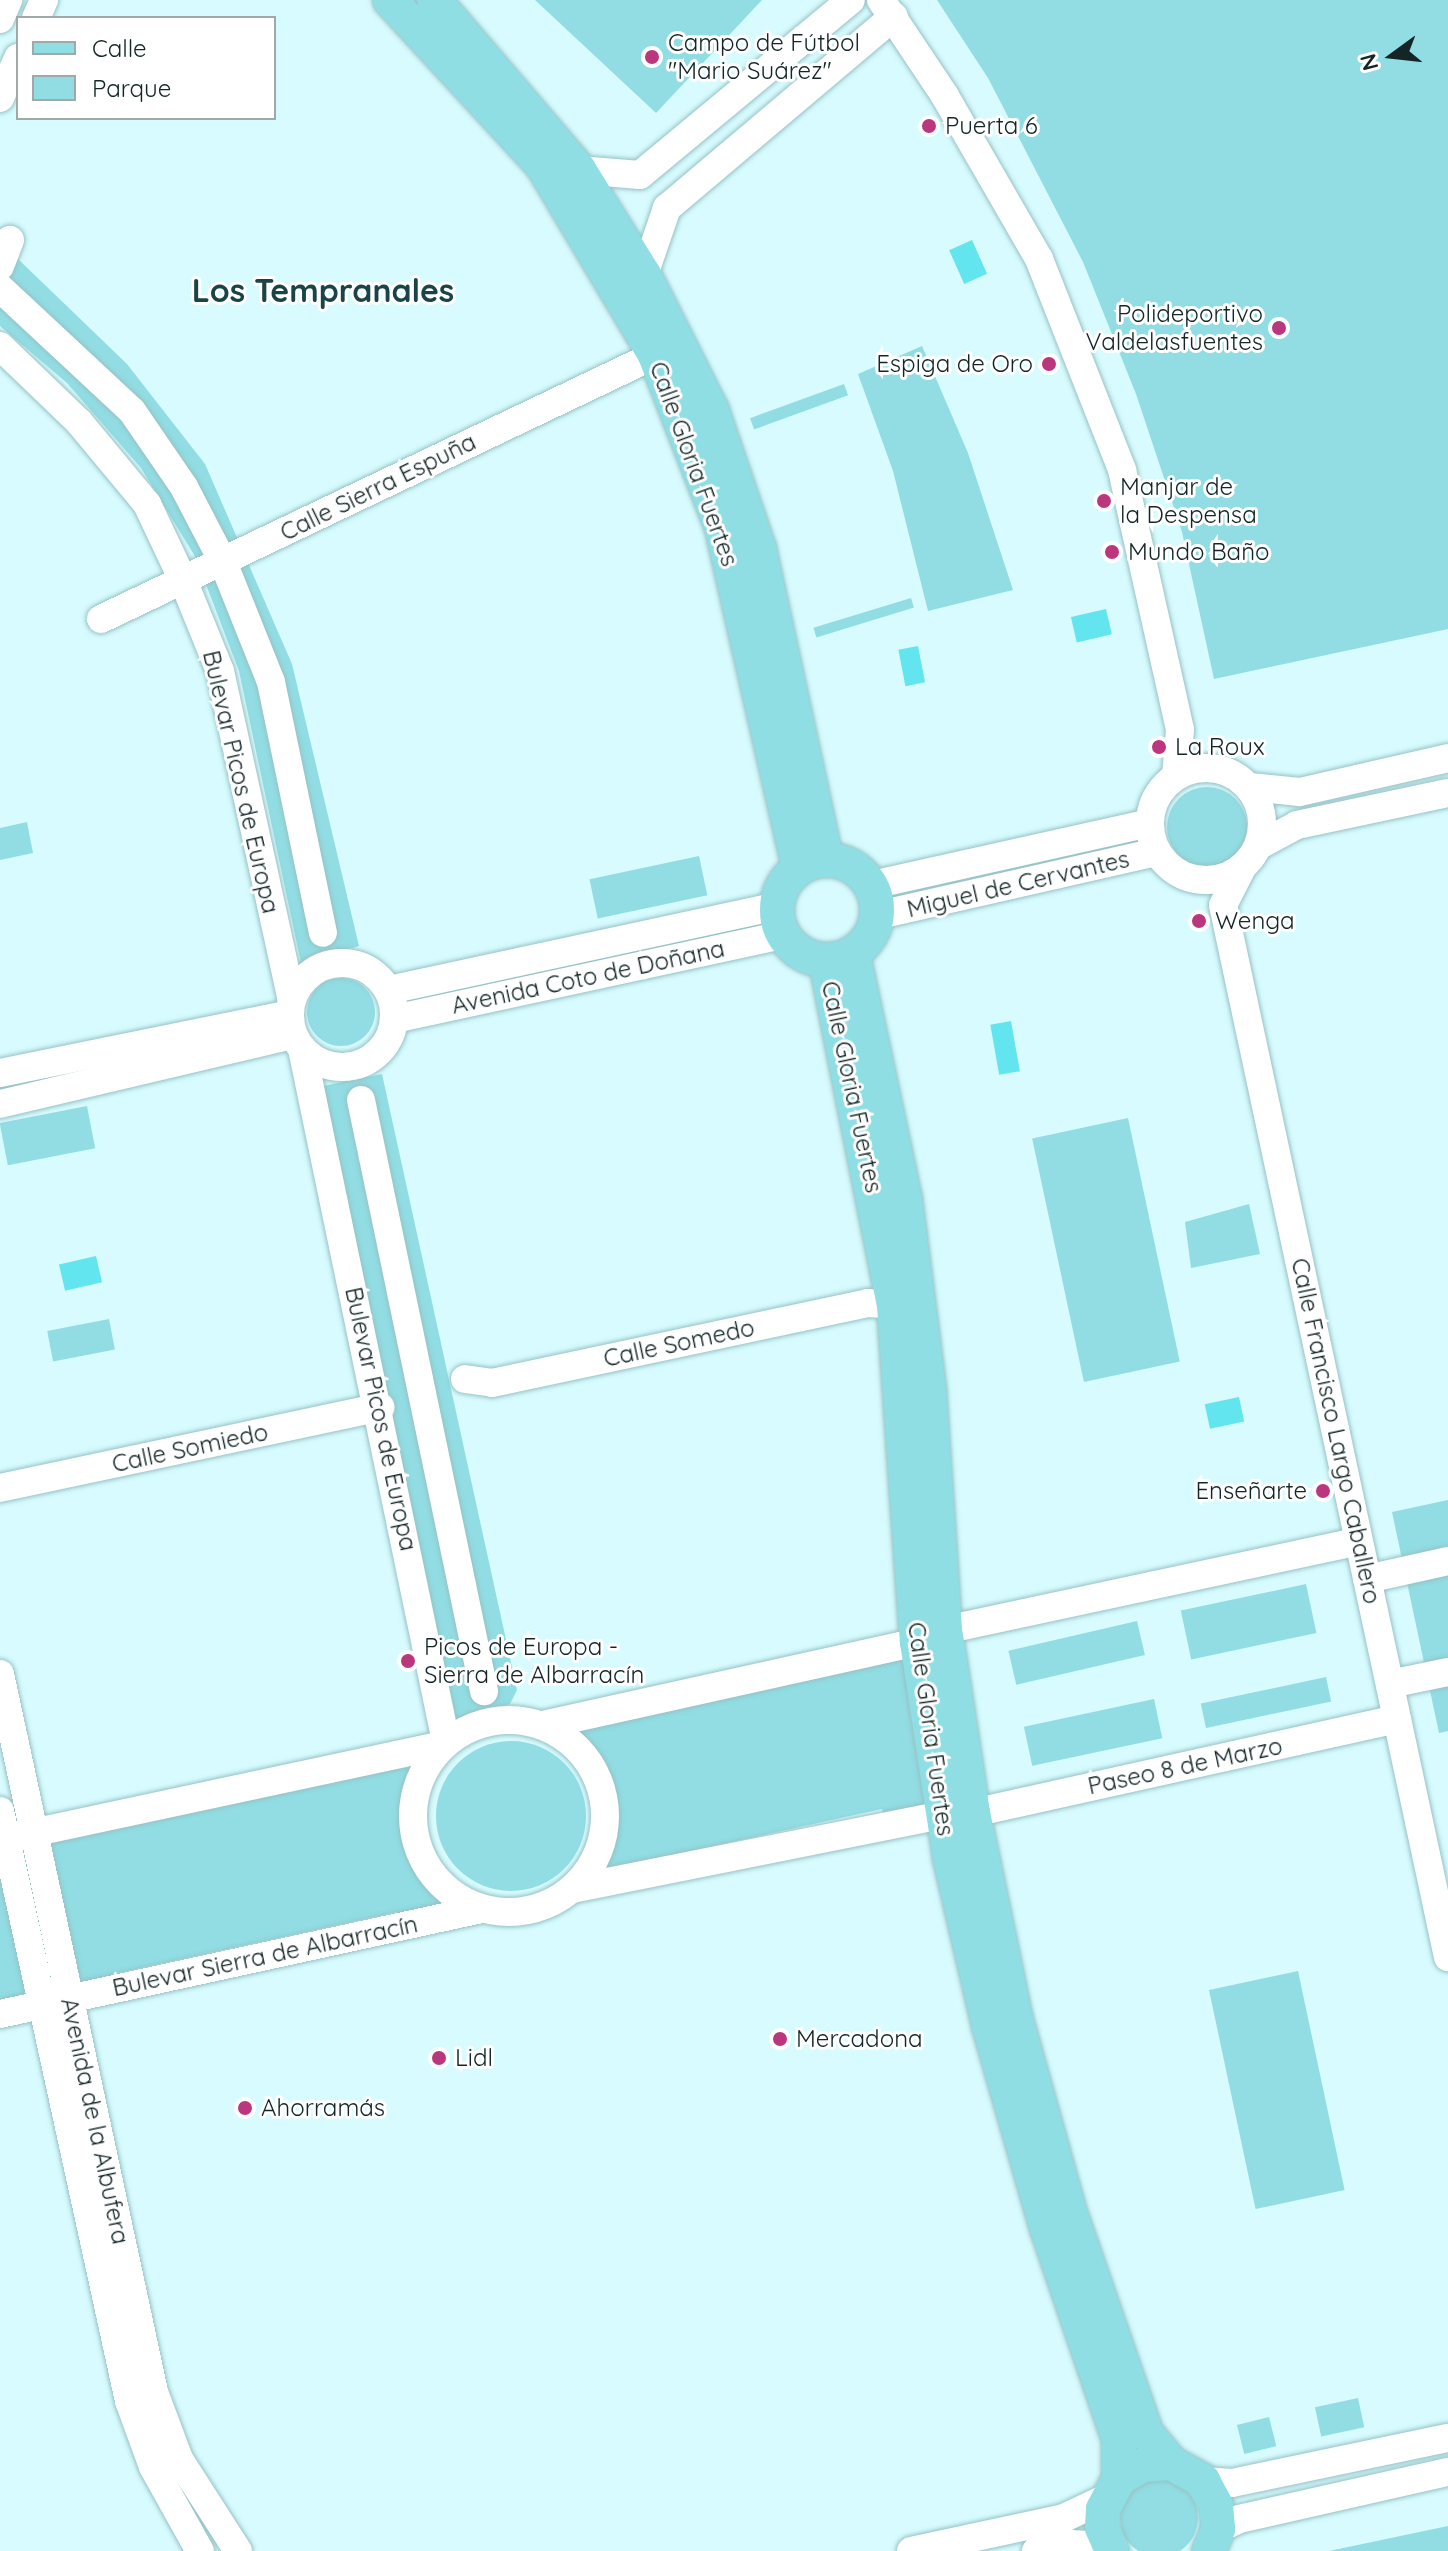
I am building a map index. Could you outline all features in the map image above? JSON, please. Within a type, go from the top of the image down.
[{"type":"main road","name":"Calle Gloria Fuertes","points":[[390,0],[543,166],[655,355],[722,528],[812,863]]},
{"type":"main road","name":"Calle Gloria Fuertes","points":[[434,0],[579,170],[644,275],[712,411],[759,549],[812,863]]},
{"type":"main road","points":[[812,863],[856,867],[875,900],[840,958],[803,955],[779,920],[785,881],[812,863]]},
{"type":"main road","name":"Calle Gloria Fuertes","points":[[840,958],[931,1636],[993,2040],[1047,2228],[1119,2440],[1102,2528],[1110,2548]]},
{"type":"main road","name":"Calle Gloria Fuertes","points":[[840,958],[905,1199],[929,1390],[931,1636]]},
{"type":"main road","name":"Calle Gloria Fuertes","points":[[958,1814],[1070,2213],[1146,2433],[1171,2463]]},
{"type":"main road","points":[[1112,2488],[1142,2465],[1171,2463],[1203,2481],[1216,2505],[1213,2540]]},
{"type":"street","points":[[0,19],[8,0]]},
{"type":"street","points":[[579,170],[640,175],[851,0]]},
{"type":"street","points":[[644,275],[667,208],[887,8],[1039,259],[1122,470],[1180,730],[1176,776]]},
{"type":"street","points":[[0,98],[16,62]]},
{"type":"street","points":[[0,288],[132,411],[184,487],[223,562],[271,682],[323,933]]},
{"type":"street","name":"Bulevar Picos de Europa","points":[[0,346],[79,422],[147,504],[183,580],[220,671],[294,1024],[380,1407],[445,1743]]},
{"type":"street","name":"Calle Sierra Espuña","points":[[101,619],[655,355]]},
{"type":"street","points":[[1180,730],[1217,768],[1250,787],[1300,792],[1448,758]]},
{"type":"street","points":[[1217,768],[1197,767],[1176,776],[1155,799],[1149,823],[1157,852],[1223,905],[1241,870],[1260,845],[1297,825],[1448,793]]},
{"type":"street","points":[[1250,787],[1263,816],[1260,845]]},
{"type":"street","name":"Miguel de Cervantes","points":[[875,900],[1149,823]]},
{"type":"street","name":"Miguel de Cervantes","points":[[875,900],[1157,852]]},
{"type":"street","points":[[1190,879],[1217,880],[1241,870]]},
{"type":"street","name":"Calle Francisco Largo Caballero","points":[[1223,905],[1448,1957]]},
{"type":"street","name":"Avenida Coto de Doñana","points":[[389,990],[779,920]]},
{"type":"street","name":"Avenida Coto de Doñana","points":[[394,1019],[779,920]]},
{"type":"street","points":[[347,961],[377,975],[389,990],[394,1019],[390,1036],[373,1057],[352,1066],[325,1064],[294,1024],[310,972],[347,961]]},
{"type":"street","points":[[0,1073],[294,1024]]},
{"type":"street","points":[[0,1104],[294,1024]]},
{"type":"street","name":"Bulevar Picos de Europa","points":[[361,1100],[484,1691]]},
{"type":"street","name":"Calle Somedo","points":[[475,1388],[884,1297]]},
{"type":"street","name":"Calle Somiedo","points":[[0,1488],[380,1407]]},
{"type":"street","points":[[3,1840],[445,1743],[500,1719],[543,1725],[1359,1541]]},
{"type":"street","points":[[1367,1579],[1448,1561]]},
{"type":"street","points":[[1390,1684],[1448,1672]]},
{"type":"street","name":"Avenida de la Albufera","points":[[0,1674],[154,2392],[179,2459],[238,2551]]},
{"type":"street","name":"Paseo 8 de Marzo","points":[[958,1814],[1397,1719]]},
{"type":"street","points":[[543,1725],[568,1739],[588,1759],[605,1805],[602,1842],[591,1868],[572,1889]]},
{"type":"street","points":[[445,1743],[420,1781],[413,1824],[420,1852],[435,1877],[456,1896],[483,1909],[533,1910],[572,1889],[958,1814]]},
{"type":"street","name":"Avenida de la Albufera","points":[[0,1811],[3,1840],[129,2401],[153,2467],[200,2551]]},
{"type":"street","name":"Bulevar Sierra de Albarracín","points":[[0,2014],[483,1909]]},
{"type":"street","points":[[1203,2481],[1232,2483],[1448,2438]]},
{"type":"street","points":[[1213,2540],[1239,2519],[1448,2472]]},
{"type":"street","points":[[911,2551],[1064,2518],[1112,2488]]},
{"type":"street","points":[[1036,2551],[1070,2544],[1110,2548]]},
{"type":"green space","name":"Campo de Fútbol \"Mario Suárez\"","points":[[535,0],[762,0],[656,113]]},
{"type":"green space","name":"Polideportivo Valdelasfuentes","points":[[937,0],[1448,0],[1448,629],[1214,679],[1182,532],[1136,394],[1083,262],[988,78]]},
{"type":"green space","points":[[18,259],[127,364],[205,464],[292,664],[359,946],[301,963],[239,671],[196,558],[141,468],[67,383],[0,326],[0,301]]},
{"type":"green space","points":[[922,346],[968,453],[1013,590],[928,611],[893,471],[858,374]]},
{"type":"green space","points":[[844,384],[848,395],[754,429],[750,418]]},
{"type":"green space","points":[[911,598],[914,608],[816,637],[813,628]]},
{"type":"green space","points":[[1199,787],[1215,787],[1236,798],[1247,819],[1247,835],[1236,856],[1215,867],[1199,867],[1185,861],[1173,849],[1167,835],[1167,819],[1173,805],[1185,793]]},
{"type":"green space","points":[[27,822],[33,853],[0,860],[0,828]]},
{"type":"green space","points":[[699,856],[707,895],[598,918],[589,879]]},
{"type":"green space","points":[[341,978],[354,980],[365,988],[373,999],[373,1025],[365,1036],[354,1044],[341,1046],[328,1044],[317,1036],[309,1025],[307,1012],[309,999],[317,988],[328,980]]},
{"type":"green space","points":[[382,1074],[517,1690],[510,1704],[456,1719],[323,1086]]},
{"type":"green space","points":[[87,1106],[95,1148],[8,1165],[0,1123]]},
{"type":"green space","points":[[1128,1118],[1180,1362],[1084,1382],[1032,1138]]},
{"type":"green space","points":[[1249,1204],[1260,1254],[1191,1268],[1185,1222]]},
{"type":"green space","points":[[109,1319],[115,1349],[53,1361],[47,1331]]},
{"type":"green space","points":[[1448,1500],[1448,1731],[1439,1733],[1392,1512]]},
{"type":"green space","points":[[1306,1584],[1316,1633],[1191,1660],[1181,1611]]},
{"type":"green space","points":[[1137,1621],[1145,1655],[1016,1685],[1008,1651]]},
{"type":"green space","points":[[906,1654],[927,1805],[884,1817],[882,1809],[654,1859],[597,1878],[617,1827],[614,1793],[598,1757],[564,1727],[672,1711]]},
{"type":"green space","points":[[1326,1677],[1331,1701],[1206,1728],[1201,1704]]},
{"type":"green space","points":[[1154,1699],[1162,1738],[1032,1766],[1024,1727]]},
{"type":"green space","points":[[511,1741],[540,1747],[564,1763],[580,1787],[586,1816],[580,1845],[564,1869],[540,1885],[511,1891],[482,1885],[458,1869],[442,1845],[436,1816],[442,1787],[458,1763],[482,1747]]},
{"type":"green space","points":[[423,1756],[408,1792],[407,1836],[422,1874],[458,1908],[400,1921],[397,1912],[118,1973],[119,1980],[76,1987],[43,1836]]},
{"type":"green space","points":[[0,1867],[26,1992],[24,1999],[0,2005]]},
{"type":"green space","points":[[1298,1971],[1345,2190],[1256,2209],[1209,1990]]},
{"type":"green space","points":[[1358,2398],[1364,2427],[1321,2436],[1315,2407]]},
{"type":"green space","points":[[1269,2417],[1276,2446],[1244,2454],[1237,2425]]},
{"type":"green space","points":[[1151,2480],[1167,2480],[1181,2486],[1191,2496],[1197,2510],[1195,2533],[1178,2552],[1140,2552],[1127,2540],[1121,2526],[1121,2510],[1127,2496],[1137,2486]]},
{"type":"green space","points":[[1448,2526],[1448,2551],[1329,2551]]},
{"type":"shaded area","points":[[972,240],[987,274],[964,284],[949,250]]},
{"type":"shaded area","points":[[1106,609],[1112,634],[1077,642],[1071,617]]},
{"type":"shaded area","points":[[918,646],[925,682],[905,686],[898,650]]},
{"type":"shaded area","points":[[1011,1021],[1020,1071],[999,1075],[990,1025]]},
{"type":"shaded area","points":[[96,1256],[102,1282],[65,1291],[59,1265]]},
{"type":"shaded area","points":[[1239,1397],[1244,1421],[1210,1429],[1205,1404]]},
{"type":"place","name":"Campo de Fútbol \"Mario Suárez\"","points":[[652,57]]},
{"type":"place","name":"Puerta 6","points":[[929,126]]},
{"type":"place","name":"Polideportivo Valdelasfuentes","points":[[1279,328]]},
{"type":"place","name":"Espiga de Oro","points":[[1049,364]]},
{"type":"place","name":"Manjar de la Despensa","points":[[1104,501]]},
{"type":"place","name":"Mundo Baño","points":[[1112,552]]},
{"type":"place","name":"La Roux","points":[[1159,747]]},
{"type":"place","name":"Wenga","points":[[1199,921]]},
{"type":"place","name":"Enseñarte","points":[[1323,1491]]},
{"type":"place","name":"Picos de Europa - Sierra de Albarracín","points":[[408,1661]]},
{"type":"place","name":"Mercadona","points":[[780,2039]]},
{"type":"place","name":"Lidl","points":[[439,2058]]},
{"type":"place","name":"Ahorramás","points":[[245,2108]]},
{"type":"district","name":"Los Tempranales","points":[[323,290]]}]
